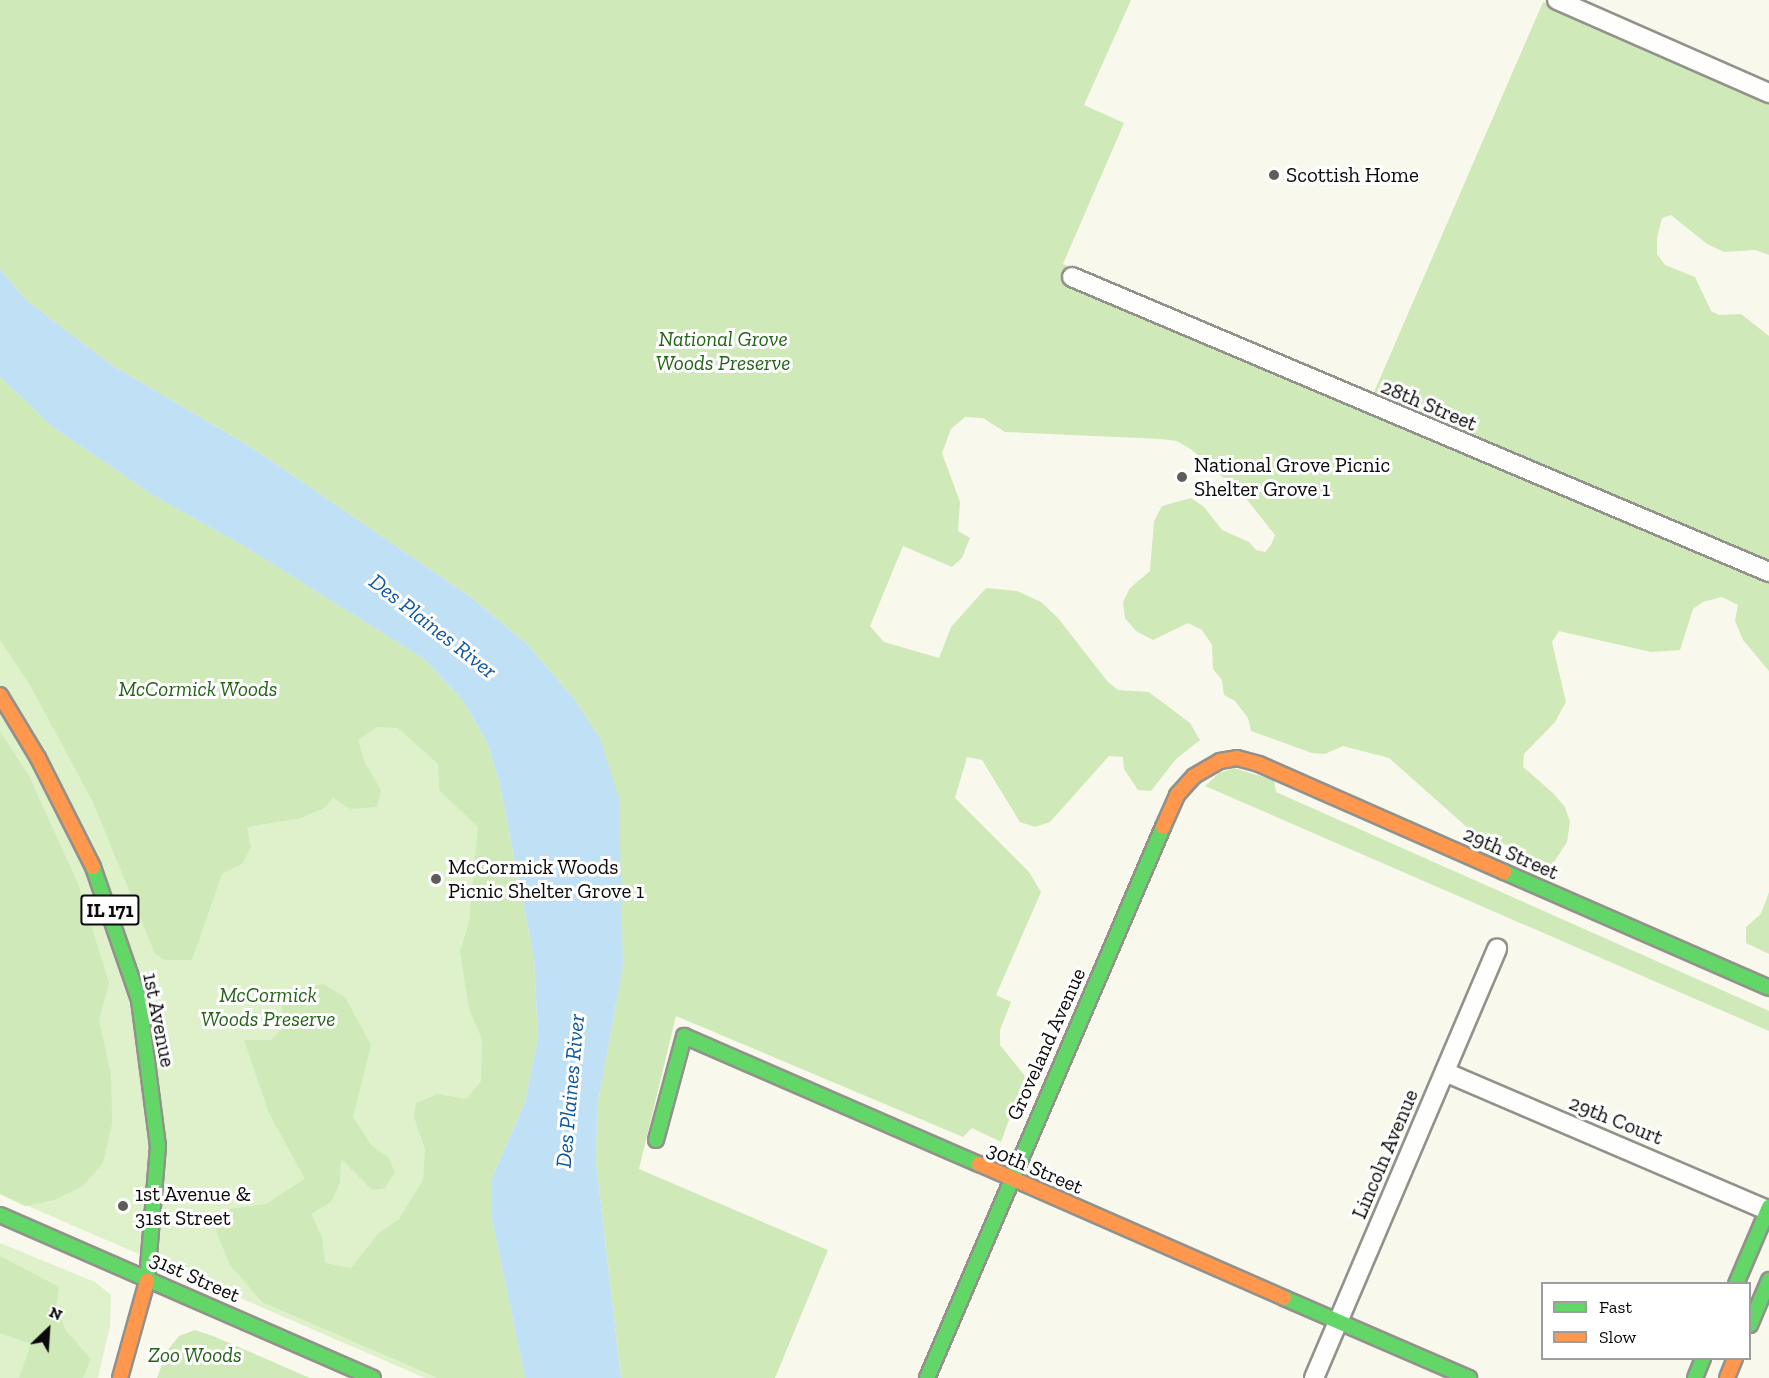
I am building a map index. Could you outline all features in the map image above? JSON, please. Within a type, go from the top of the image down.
[{"type":"street","points":[[1557,0],[1769,93]]},
{"type":"street","name":"28th Street","points":[[1072,277],[1769,572]]},
{"type":"street","name":"1st Avenue","points":[[0,695],[38,758],[101,884],[138,1000],[158,1146],[148,1279],[120,1378]]},
{"type":"street","name":"29th Street","points":[[1237,758],[1269,768],[1769,988]]},
{"type":"street","name":"Groveland Avenue","points":[[927,1378],[1177,795],[1204,769],[1237,758]]},
{"type":"street","name":"Lincoln Avenue","points":[[1314,1378],[1497,948]]},
{"type":"street","name":"30th Street","points":[[656,1140],[684,1036],[1468,1378]]},
{"type":"street","name":"29th Court","points":[[1445,1072],[1768,1209]]},
{"type":"street","points":[[1737,1282],[1768,1209]]},
{"type":"street","name":"31st Street","points":[[0,1215],[373,1378]]},
{"type":"street","points":[[1751,1320],[1769,1280]]},
{"type":"street","points":[[1695,1378],[1703,1360]]},
{"type":"street","points":[[1727,1378],[1735,1360]]},
{"type":"green space","name":"National Grove Woods Preserve","points":[[0,0],[1131,0],[1084,105],[1124,123],[1063,264],[1371,399],[1543,2],[1769,101],[1769,255],[1755,250],[1724,252],[1707,244],[1671,215],[1662,218],[1657,238],[1657,254],[1665,265],[1695,277],[1711,311],[1719,315],[1741,314],[1769,336],[1769,671],[1743,640],[1735,621],[1738,605],[1722,597],[1703,602],[1693,609],[1680,650],[1651,652],[1559,631],[1552,642],[1566,702],[1555,722],[1524,754],[1523,767],[1553,793],[1565,807],[1570,822],[1567,842],[1552,865],[1469,829],[1389,758],[1343,746],[1325,754],[1312,753],[1251,731],[1248,718],[1235,701],[1224,695],[1222,680],[1213,669],[1212,645],[1202,630],[1188,623],[1153,640],[1136,631],[1125,618],[1123,602],[1130,588],[1150,571],[1154,521],[1162,506],[1191,498],[1204,507],[1222,530],[1249,542],[1256,550],[1265,552],[1275,535],[1245,497],[1192,450],[1177,441],[1161,439],[1005,432],[983,418],[965,417],[951,429],[942,453],[960,502],[958,531],[970,538],[962,558],[952,567],[903,546],[870,626],[884,642],[939,658],[951,627],[986,588],[1017,591],[1041,602],[1058,618],[1108,682],[1118,690],[1149,692],[1190,723],[1200,740],[1176,759],[1151,791],[1138,790],[1124,769],[1123,757],[1109,756],[1050,822],[1035,827],[1020,822],[982,760],[967,757],[955,798],[1029,872],[1041,892],[996,995],[1011,1002],[1000,1030],[1000,1045],[1025,1076],[1001,1142],[972,1128],[963,1137],[676,1016],[639,1169],[828,1250],[775,1378],[621,1378],[596,1162],[597,1107],[623,965],[600,738],[572,696],[528,645],[471,597],[254,449],[112,365],[26,300],[0,269]]},
{"type":"green space","name":"McCormick Woods Preserve","points":[[0,377],[54,428],[156,497],[244,546],[424,659],[519,894],[534,958],[492,1178],[492,1219],[525,1378],[425,1378],[0,1194]]},
{"type":"green space","name":"McCormick Woods","points":[[0,377],[54,428],[156,497],[244,546],[424,659],[463,701],[487,742],[500,785],[534,958],[538,1037],[525,1102],[492,1178],[492,1219],[525,1378],[438,1378],[262,1302],[230,1265],[216,1231],[229,1209],[266,1204],[305,1179],[269,1113],[244,1040],[271,1040],[283,1028],[282,1003],[299,989],[323,984],[345,997],[371,1045],[353,1117],[371,1145],[388,1157],[395,1172],[385,1188],[372,1190],[341,1159],[340,1183],[331,1202],[311,1214],[322,1237],[325,1263],[351,1268],[378,1234],[399,1219],[423,1180],[425,1149],[414,1117],[416,1103],[437,1094],[467,1099],[481,1081],[482,1039],[469,1009],[460,951],[469,923],[478,827],[439,790],[438,764],[398,728],[377,727],[358,740],[365,763],[381,790],[377,807],[351,809],[333,798],[324,808],[301,818],[247,827],[251,847],[242,864],[222,874],[192,960],[165,960],[155,954],[93,802],[30,685],[0,640]]},
{"type":"green space","points":[[0,731],[29,776],[79,886],[109,983],[99,1020],[111,1075],[112,1124],[103,1163],[83,1186],[54,1200],[25,1206],[0,1194]]},
{"type":"green space","points":[[1234,768],[1274,780],[1276,792],[1769,1011],[1769,1031],[1205,786],[1219,773]]},
{"type":"green space","points":[[1769,892],[1769,954],[1746,943],[1746,927],[1761,914]]},
{"type":"green space","points":[[0,1243],[95,1282],[111,1295],[110,1326],[98,1378],[0,1378]]},
{"type":"green space","points":[[0,1256],[59,1287],[56,1307],[66,1331],[91,1359],[83,1378],[19,1378],[31,1344],[0,1333]]},
{"type":"green space","name":"Zoo Woods","points":[[195,1330],[310,1378],[157,1378],[167,1351],[179,1336]]},
{"type":"water","name":"Des Plaines River","points":[[0,269],[26,300],[112,365],[254,449],[471,597],[528,645],[572,696],[600,738],[619,798],[623,966],[597,1107],[596,1162],[621,1378],[525,1378],[492,1219],[492,1178],[525,1102],[538,1037],[534,958],[500,785],[487,742],[463,701],[424,659],[244,546],[156,497],[54,428],[0,377]]},
{"type":"traffic: fast","points":[[927,1378],[1163,827]]},
{"type":"traffic: fast","points":[[93,867],[139,1000],[158,1146],[147,1281]]},
{"type":"traffic: fast","points":[[1504,872],[1769,988]]},
{"type":"traffic: fast","points":[[656,1140],[684,1036],[979,1164]]},
{"type":"traffic: fast","points":[[1737,1282],[1769,1207]]},
{"type":"traffic: fast","points":[[0,1215],[373,1378]]},
{"type":"traffic: fast","points":[[1751,1323],[1769,1280]]},
{"type":"traffic: fast","points":[[1284,1298],[1469,1378]]},
{"type":"traffic: fast","points":[[1695,1378],[1702,1360]]},
{"type":"traffic: slow","points":[[0,695],[38,758],[93,867]]},
{"type":"traffic: slow","points":[[1163,827],[1177,795],[1194,776],[1220,761],[1237,758],[1259,764],[1504,872]]},
{"type":"traffic: slow","points":[[979,1164],[1284,1298]]},
{"type":"traffic: slow","points":[[120,1378],[147,1281]]},
{"type":"traffic: slow","points":[[1727,1378],[1734,1360]]},
{"type":"place","name":"Scottish Home","points":[[1274,175]]},
{"type":"place","name":"National Grove Picnic Shelter Grove 1","points":[[1182,477]]},
{"type":"place","name":"McCormick Woods Picnic Shelter Grove 1","points":[[436,879]]},
{"type":"place","name":"1st Avenue & 31st Street","points":[[123,1206]]}]
